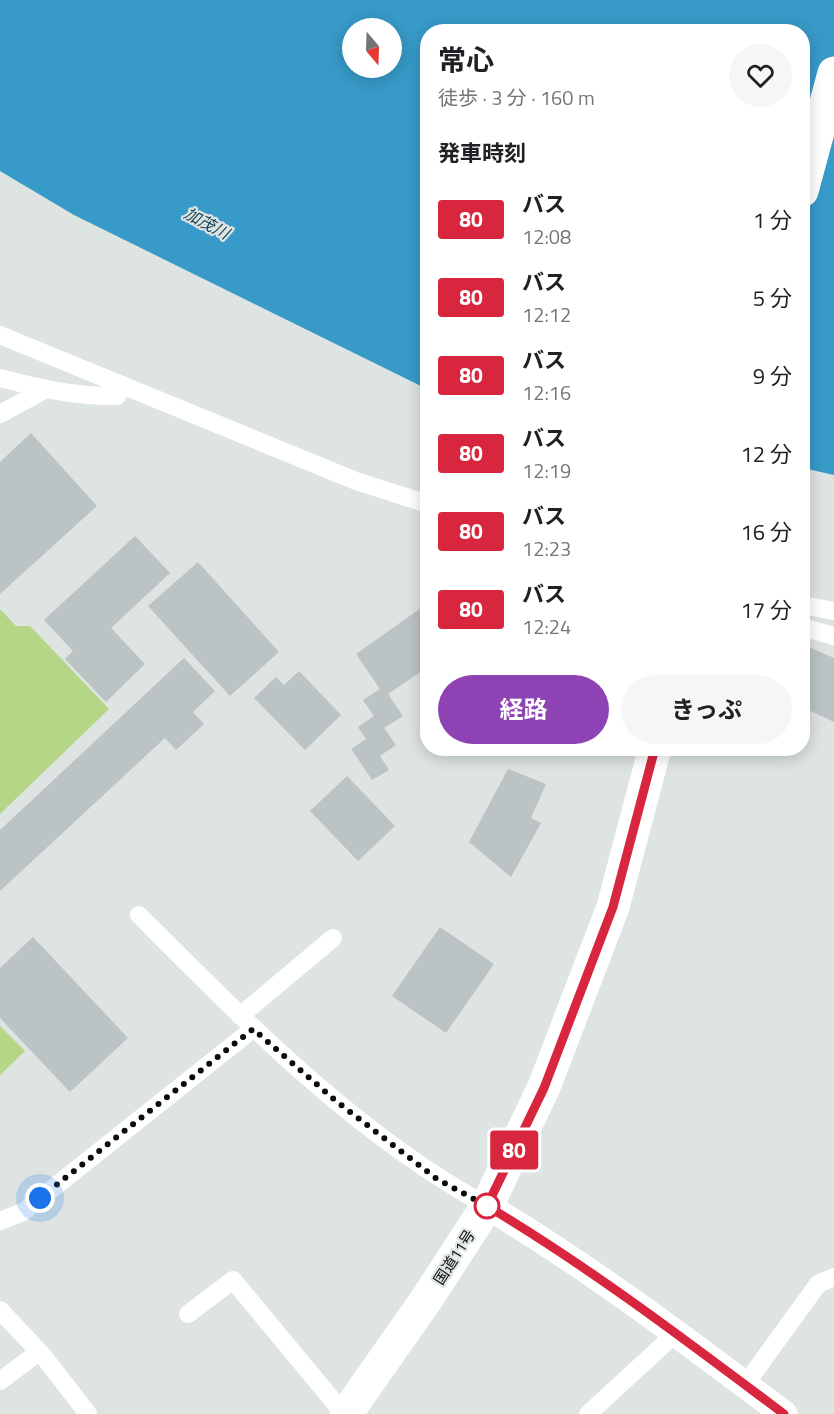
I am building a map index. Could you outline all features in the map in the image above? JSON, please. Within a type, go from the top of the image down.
[{"type":"highway","points":[[810,162],[834,73]]},
{"type":"highway","name":"国道11号","points":[[345,1414],[426,1300],[487,1206],[544,1088],[613,907],[652,756]]},
{"type":"main road","points":[[487,1206],[533,1234],[784,1414]]},
{"type":"street","points":[[0,335],[356,481],[420,501]]},
{"type":"street","points":[[0,378],[46,389],[96,397],[117,396],[123,386]]},
{"type":"street","points":[[0,414],[46,389]]},
{"type":"street","points":[[810,606],[834,610]]},
{"type":"street","points":[[810,629],[832,635]]},
{"type":"street","points":[[139,915],[246,1023],[336,1101],[437,1179],[487,1206]]},
{"type":"street","points":[[0,1221],[23,1212],[246,1023],[333,938]]},
{"type":"street","points":[[745,1385],[818,1284],[834,1277]]},
{"type":"street","points":[[188,1314],[233,1280],[345,1414]]},
{"type":"street","points":[[0,1310],[39,1352],[88,1414]]},
{"type":"street","points":[[588,1414],[675,1334]]},
{"type":"street","points":[[0,1382],[39,1352]]},
{"type":"green space","points":[[0,609],[16,626],[30,626],[109,709],[0,814]]},
{"type":"green space","points":[[0,1026],[25,1051],[0,1075]]},
{"type":"water","name":"加茂川","points":[[0,0],[834,0],[834,475],[810,470],[810,24],[420,24],[420,386],[74,215],[0,171]]},
{"type":"building","points":[[31,433],[97,506],[0,594],[0,462]]},
{"type":"building","points":[[135,536],[170,573],[111,628],[145,664],[106,702],[65,659],[73,651],[44,620]]},
{"type":"building","points":[[198,562],[279,652],[230,696],[148,606]]},
{"type":"building","points":[[420,609],[420,672],[388,694],[403,716],[384,728],[396,745],[380,756],[389,770],[372,780],[351,749],[366,739],[358,727],[374,716],[363,700],[380,689],[356,654]]},
{"type":"building","points":[[810,648],[834,658],[834,722],[810,711]]},
{"type":"building","points":[[184,658],[215,691],[193,712],[204,724],[176,750],[165,738],[0,891],[0,830]]},
{"type":"building","points":[[299,671],[341,715],[305,750],[254,698],[276,677],[284,685]]},
{"type":"building","points":[[508,769],[546,784],[531,818],[541,823],[511,877],[469,842]]},
{"type":"building","points":[[347,776],[395,826],[358,861],[310,811]]},
{"type":"building","points":[[440,927],[494,964],[446,1033],[392,996]]},
{"type":"building","points":[[33,937],[128,1038],[70,1092],[0,1018],[0,968]]},
{"type":"bus line","name":"80","points":[[653,756],[613,907],[544,1088],[487,1206],[603,1282],[784,1414]]},
{"type":"route","points":[[40,1198],[253,1029],[336,1101],[437,1179],[487,1206]]}]
